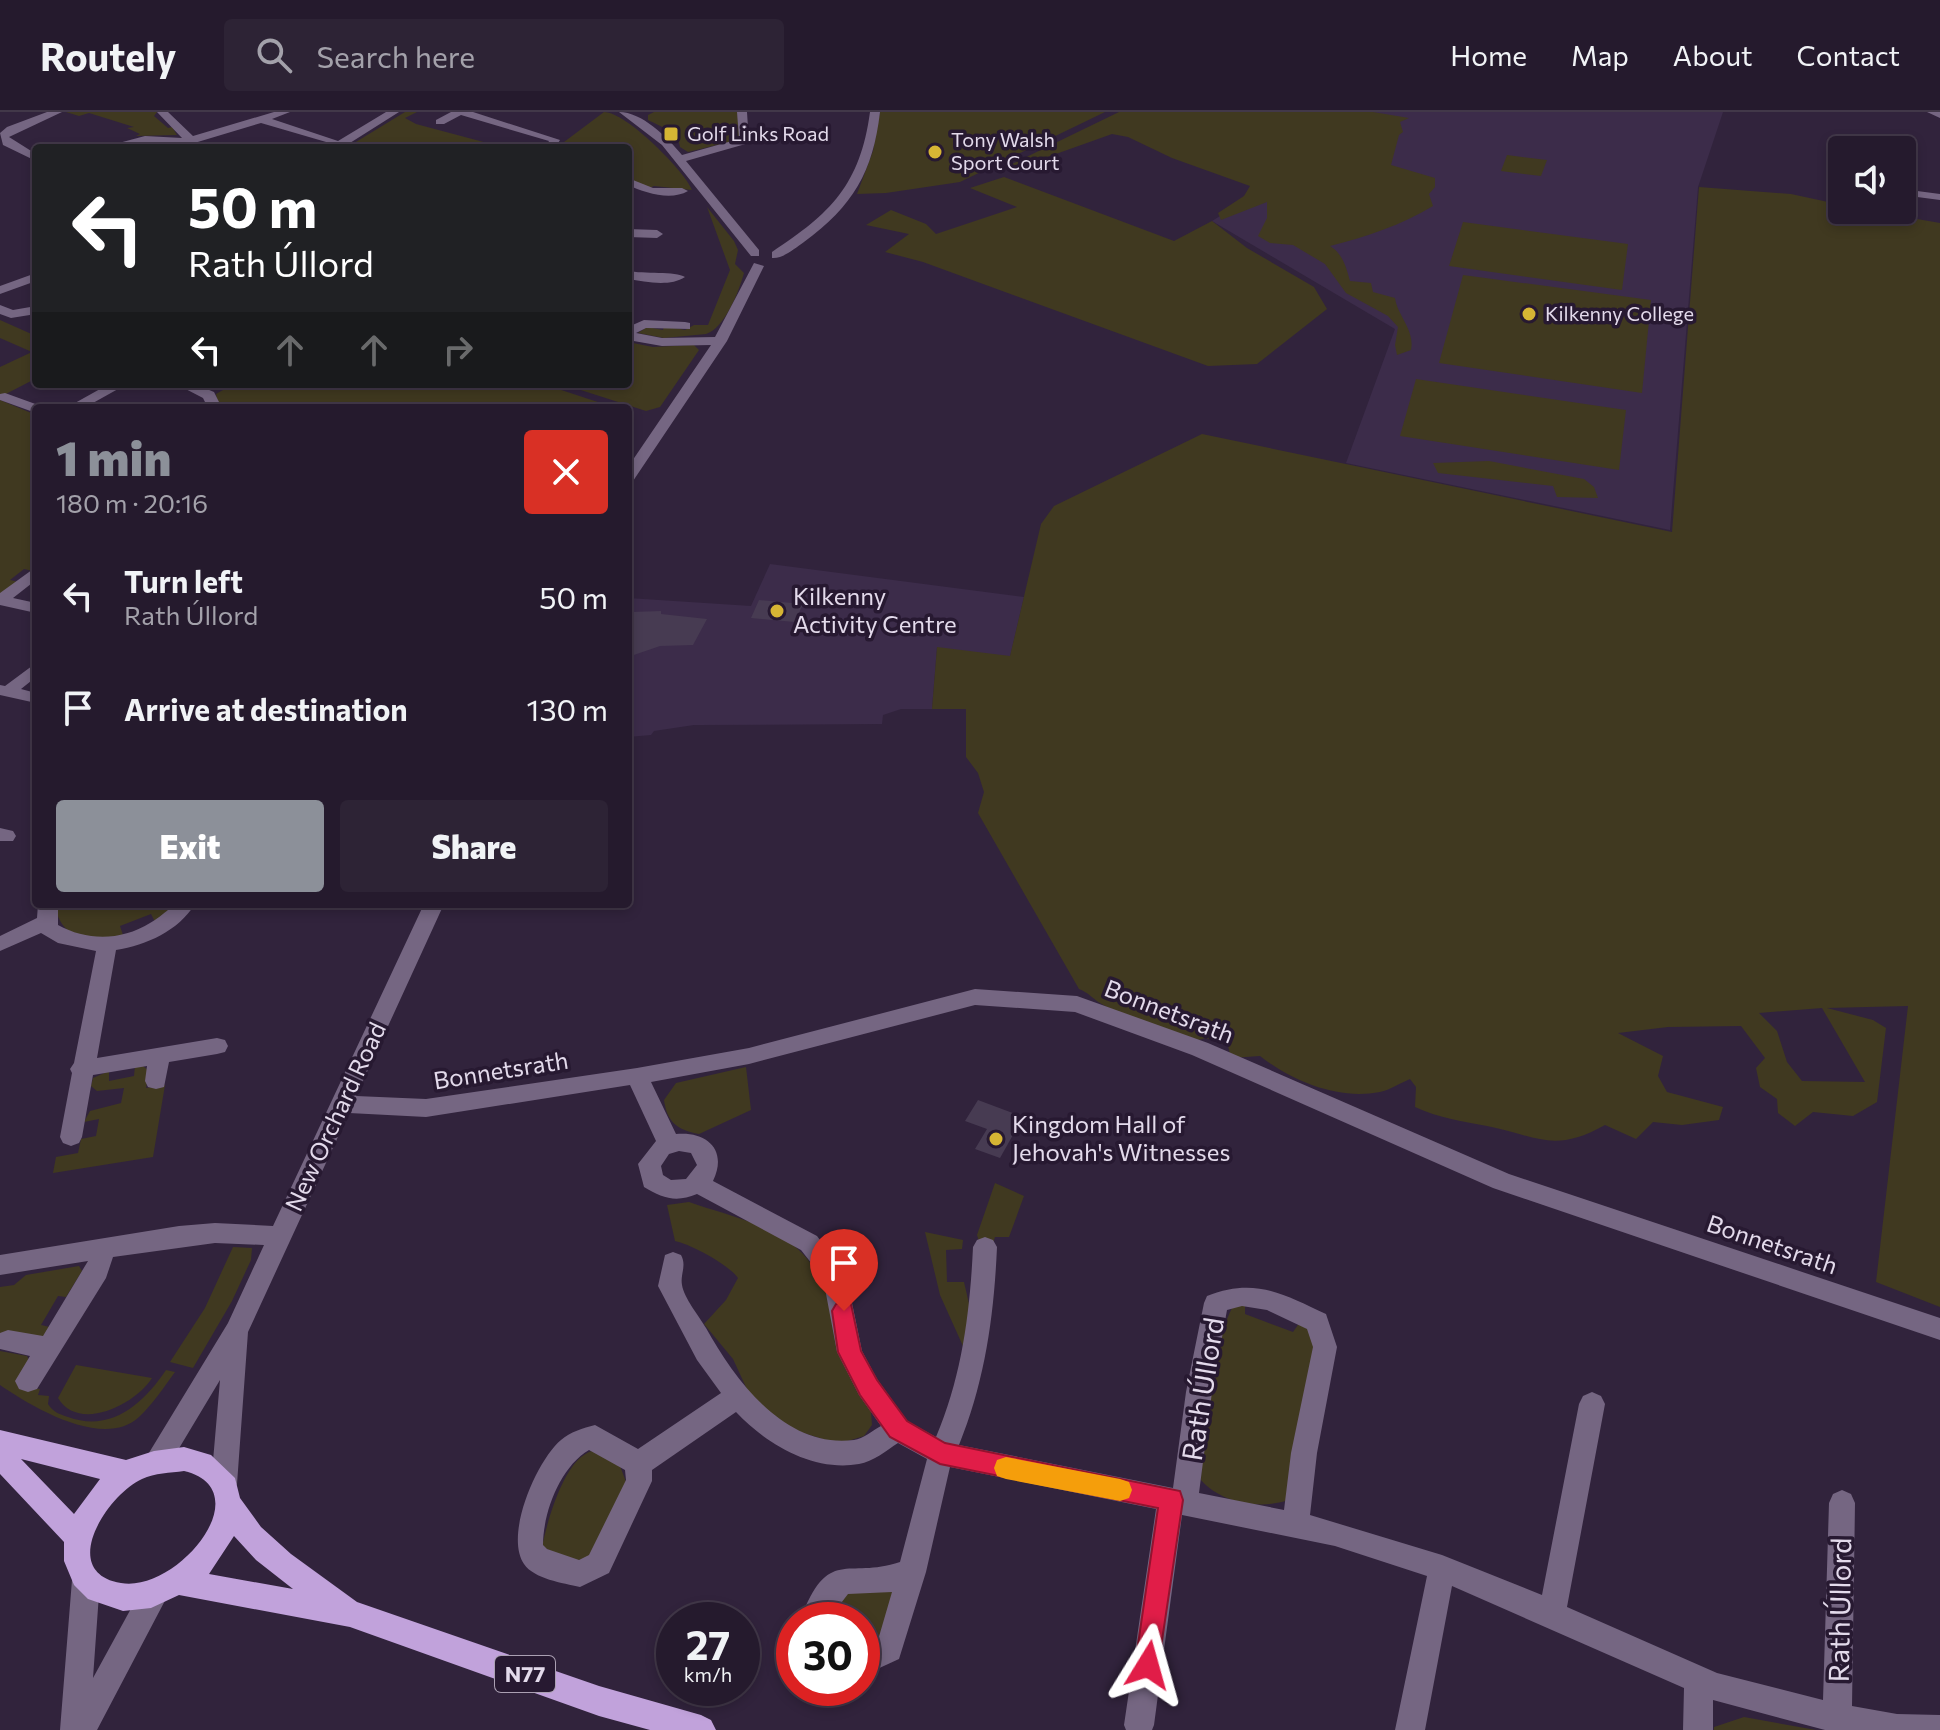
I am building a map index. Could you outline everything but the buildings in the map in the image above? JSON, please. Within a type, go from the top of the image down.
[{"type":"main road","points":[[0,1442],[128,1473]]},
{"type":"main road","points":[[0,1455],[77,1537],[77,1559],[86,1580]]},
{"type":"main road","name":"N77","points":[[77,1537],[84,1519],[101,1494],[128,1473],[157,1461],[184,1459],[207,1466],[227,1494],[240,1526],[266,1550],[350,1613]]},
{"type":"main road","points":[[167,1587],[209,1557],[224,1531],[227,1494]]},
{"type":"main road","name":"N77","points":[[86,1580],[102,1592],[123,1597],[167,1587],[350,1613],[599,1701],[701,1730]]},
{"type":"street","points":[[32,156],[4,139],[5,132],[57,112]]},
{"type":"street","points":[[162,112],[188,137],[186,144]]},
{"type":"street","points":[[189,144],[285,112]]},
{"type":"street","points":[[260,119],[334,144],[394,112]]},
{"type":"street","points":[[440,122],[460,112],[553,139],[552,144]]},
{"type":"street","points":[[627,114],[648,112]]},
{"type":"street","points":[[680,159],[745,141],[742,112]]},
{"type":"street","points":[[757,260],[776,255],[833,213],[848,197],[873,136],[875,112]]},
{"type":"street","points":[[1932,112],[1940,115]]},
{"type":"street","points":[[627,114],[653,132],[680,159],[757,260]]},
{"type":"street","points":[[0,115],[24,124]]},
{"type":"street","points":[[122,144],[143,139],[179,144]]},
{"type":"street","points":[[632,186],[661,193],[682,191]]},
{"type":"street","points":[[1916,194],[1940,197]]},
{"type":"street","points":[[632,233],[657,234]]},
{"type":"street","points":[[632,472],[720,341],[757,260]]},
{"type":"street","points":[[632,276],[649,279],[679,277]]},
{"type":"street","points":[[0,290],[32,278]]},
{"type":"street","points":[[0,309],[11,314],[32,311]]},
{"type":"street","points":[[632,332],[644,324],[685,326]]},
{"type":"street","points":[[632,335],[662,342],[720,341]]},
{"type":"street","points":[[81,404],[112,388]]},
{"type":"street","points":[[192,388],[209,395],[213,404]]},
{"type":"street","points":[[5,397],[32,407]]},
{"type":"street","points":[[0,600],[32,575]]},
{"type":"street","points":[[0,600],[32,607]]},
{"type":"street","points":[[4,691],[32,671]]},
{"type":"street","points":[[4,691],[32,697]]},
{"type":"street","points":[[0,944],[47,913],[49,929],[65,939],[107,945],[139,936],[162,925],[181,908]]},
{"type":"street","name":"New Orchard Road","points":[[157,1461],[237,1330],[432,908]]},
{"type":"street","points":[[71,1137],[81,1069],[107,945]]},
{"type":"street","name":"Bonnetsrath","points":[[344,1104],[426,1108],[637,1076],[749,1056],[975,997],[1077,1004],[1200,1049],[1501,1181],[1940,1329]]},
{"type":"street","points":[[81,1069],[217,1046]]},
{"type":"street","points":[[156,1081],[159,1056]]},
{"type":"street","points":[[637,1076],[669,1144]]},
{"type":"street","points":[[688,1142],[704,1150],[709,1163],[698,1184],[678,1191],[667,1190],[652,1180],[649,1164],[661,1148],[688,1142]]},
{"type":"street","name":"Rath Úllord","points":[[698,1184],[809,1243],[834,1274],[850,1352],[868,1387],[898,1429],[940,1453],[1296,1523],[1442,1568],[1698,1680],[1796,1710],[1897,1729],[1940,1730]]},
{"type":"street","points":[[0,1265],[103,1247],[215,1233],[280,1236]]},
{"type":"street","points":[[28,1381],[97,1271],[103,1247]]},
{"type":"street","points":[[880,1653],[889,1649],[912,1572],[940,1453],[955,1423],[974,1356],[982,1310],[985,1247]]},
{"type":"street","points":[[673,1262],[670,1286],[706,1352],[738,1396],[759,1418],[785,1438],[827,1452],[860,1452],[898,1429]]},
{"type":"street","name":"Rath Úllord","points":[[1139,1725],[1216,1303],[1232,1294],[1269,1299],[1317,1322],[1325,1347],[1304,1453],[1296,1523]]},
{"type":"street","name":"New Orchard Road","points":[[227,1494],[237,1330]]},
{"type":"street","points":[[8,1341],[50,1348]]},
{"type":"street","points":[[638,1464],[738,1396]]},
{"type":"street","points":[[1552,1614],[1592,1404]]},
{"type":"street","points":[[595,1437],[638,1464],[639,1481],[599,1564],[580,1574],[550,1566],[533,1554],[528,1537],[532,1519],[564,1454],[579,1441],[595,1437]]},
{"type":"street","name":"Rath Úllord","points":[[1837,1716],[1842,1503]]},
{"type":"street","points":[[1410,1730],[1442,1568]]},
{"type":"street","points":[[823,1602],[841,1581],[891,1579],[912,1572]]},
{"type":"street","points":[[78,1730],[86,1580]]},
{"type":"street","points":[[78,1730],[167,1587]]},
{"type":"street","points":[[1698,1680],[1698,1730]]},
{"type":"shaded area","points":[[66,112],[157,112],[154,116],[168,128],[172,127],[177,135],[136,136],[140,134],[127,128],[134,127],[89,113],[79,116]]},
{"type":"shaded area","points":[[405,112],[417,112],[405,118],[416,124],[491,144],[353,144]]},
{"type":"shaded area","points":[[604,112],[614,115],[641,132],[668,158],[692,190],[649,188],[632,180],[632,144],[561,144]]},
{"type":"shaded area","points":[[654,112],[737,112],[742,139],[688,152],[680,147],[672,133],[648,120],[648,115]]},
{"type":"shaded area","points":[[880,112],[1105,112],[960,182],[857,194],[873,151]]},
{"type":"shaded area","points":[[1119,112],[1373,112],[1409,118],[1400,122],[1403,132],[1399,135],[1391,165],[1435,178],[1435,187],[1429,194],[1433,206],[1383,230],[1330,246],[1341,257],[1350,281],[1371,283],[1373,292],[1395,298],[1411,336],[1411,350],[1397,355],[1398,327],[1388,316],[1346,293],[1325,264],[1293,245],[1270,243],[1258,236],[1267,218],[1267,202],[1221,220],[1218,213],[1244,196],[1250,186],[1172,158],[1128,137],[1112,134],[1008,171],[1010,165]]},
{"type":"shaded area","name":"Kilkenny College","points":[[1260,112],[1723,112],[1698,187],[1670,530],[1346,463],[1395,329],[1212,221],[1259,192],[1283,116]]},
{"type":"shaded area","points":[[1507,155],[1547,160],[1541,176],[1501,171]]},
{"type":"shaded area","points":[[1004,177],[1174,241],[1212,221],[1247,248],[1314,287],[1327,309],[1257,364],[1208,366],[923,262],[885,252],[909,234],[866,225],[891,210],[926,224],[936,234],[1017,207],[970,188]]},
{"type":"shaded area","points":[[1699,187],[1791,194],[1828,202],[1828,224],[1916,224],[1916,219],[1940,223],[1940,1307],[1876,1282],[1908,1006],[1827,1008],[1873,1020],[1886,1028],[1877,1102],[1853,1116],[1813,1112],[1795,1126],[1778,1113],[1777,1099],[1760,1087],[1756,1068],[1765,1058],[1741,1026],[1668,1027],[1618,1033],[1663,1056],[1658,1076],[1667,1092],[1723,1107],[1719,1120],[1682,1125],[1653,1122],[1636,1139],[1605,1125],[1587,1134],[1558,1141],[1441,1117],[1415,1107],[1416,1087],[1410,1079],[1384,1091],[1364,1094],[1317,1087],[1287,1074],[1260,1056],[1231,1058],[1228,1046],[1206,1038],[1198,1040],[1134,1019],[1079,989],[978,813],[984,792],[978,773],[966,757],[966,709],[932,709],[937,647],[1010,656],[1041,524],[1054,506],[1202,434],[1672,532]],"holes":[[[1822,1008],[1865,1082],[1802,1081],[1787,1062],[1777,1031],[1759,1013]]]},
{"type":"shaded area","points":[[707,207],[734,241],[738,250],[735,264],[744,273],[730,308],[719,324],[706,334],[664,338],[638,333],[647,327],[685,330],[694,325],[708,325],[730,270]]},
{"type":"shaded area","points":[[1463,222],[1628,244],[1622,290],[1449,266]]},
{"type":"shaded area","points":[[1463,275],[1651,300],[1642,393],[1439,363]]},
{"type":"shaded area","points":[[0,320],[32,334],[32,352],[0,338]]},
{"type":"shaded area","points":[[632,343],[653,347],[694,345],[699,350],[660,407],[646,411],[574,388],[632,388]]},
{"type":"shaded area","points":[[32,352],[32,381],[0,397],[0,367]]},
{"type":"shaded area","points":[[1416,379],[1626,410],[1619,470],[1400,436]]},
{"type":"shaded area","points":[[219,388],[555,388],[604,404],[218,404],[216,394],[223,390]]},
{"type":"shaded area","points":[[0,400],[32,413],[32,571],[24,569],[10,580],[18,582],[0,595]]},
{"type":"shaded area","points":[[1489,461],[1584,479],[1594,487],[1598,498],[1557,497],[1553,486],[1438,473],[1433,463]]},
{"type":"shaded area","points":[[770,564],[1024,597],[1010,657],[937,648],[932,709],[901,709],[883,715],[882,724],[694,725],[632,737],[632,598],[751,606]]},
{"type":"shaded area","points":[[56,908],[171,908],[155,922],[151,914],[120,926],[123,935],[100,938],[71,932],[63,926]]},
{"type":"shaded area","points":[[135,1066],[143,1066],[149,1071],[146,1088],[165,1085],[153,1157],[53,1173],[56,1157],[78,1153],[81,1139],[96,1136],[99,1119],[84,1122],[90,1111],[121,1103],[124,1088],[97,1091],[91,1086],[93,1078],[109,1071],[109,1081],[134,1076]]},
{"type":"shaded area","points":[[746,1067],[751,1110],[699,1134],[674,1124],[664,1100],[676,1083]]},
{"type":"shaded area","points":[[995,1183],[1024,1196],[1009,1237],[995,1237],[993,1243],[979,1241],[977,1235]]},
{"type":"shaded area","points":[[689,1202],[778,1235],[802,1253],[815,1270],[835,1308],[871,1412],[872,1425],[864,1436],[838,1444],[785,1427],[751,1398],[733,1359],[704,1324],[726,1300],[738,1278],[708,1255],[675,1241],[667,1205]]},
{"type":"shaded area","points":[[925,1232],[963,1240],[962,1249],[946,1250],[947,1282],[964,1282],[970,1308],[967,1355],[940,1295]]},
{"type":"shaded area","points":[[233,1247],[252,1248],[251,1260],[232,1301],[193,1368],[170,1362],[205,1308]]},
{"type":"shaded area","points":[[79,1266],[82,1271],[66,1297],[58,1296],[41,1325],[54,1328],[44,1337],[0,1349],[0,1287],[14,1285],[26,1275]]},
{"type":"shaded area","points":[[1245,1303],[1245,1314],[1293,1332],[1300,1322],[1305,1323],[1316,1344],[1288,1500],[1277,1503],[1253,1504],[1230,1499],[1201,1480],[1206,1413],[1219,1343],[1234,1304]]},
{"type":"shaded area","points":[[0,1351],[27,1356],[30,1362],[17,1386],[40,1389],[38,1395],[49,1396],[48,1404],[54,1411],[84,1421],[112,1418],[125,1412],[147,1394],[166,1370],[175,1372],[139,1417],[124,1426],[107,1429],[88,1427],[68,1422],[30,1404],[0,1385]]},
{"type":"shaded area","points":[[76,1365],[152,1378],[134,1397],[121,1405],[93,1414],[79,1413],[67,1408],[58,1398]]},
{"type":"shaded area","points":[[602,1448],[619,1463],[626,1482],[589,1557],[575,1561],[542,1547],[544,1536],[569,1472],[584,1455]]},
{"type":"shaded area","points":[[894,1587],[880,1638],[880,1602],[836,1602],[841,1594]]},
{"type":"shaded area","points":[[1744,1717],[1816,1730],[1714,1730],[1714,1727]]},
{"type":"slow traffic","points":[[1006,1468],[1120,1490]]},
{"type":"place","name":"Golf Links Road","points":[[671,134]]},
{"type":"place","name":"Tony Walsh Sport Court","points":[[935,152]]},
{"type":"place","name":"Kilkenny College","points":[[1529,314]]},
{"type":"place","name":"Kilkenny Activity Centre","points":[[777,611]]},
{"type":"place","name":"Kingdom Hall of Jehovah's Witnesses","points":[[996,1139]]},
{"type":"route","points":[[844,1311],[850,1352],[868,1387],[898,1429],[953,1458],[1171,1500],[1148,1665]]}]
